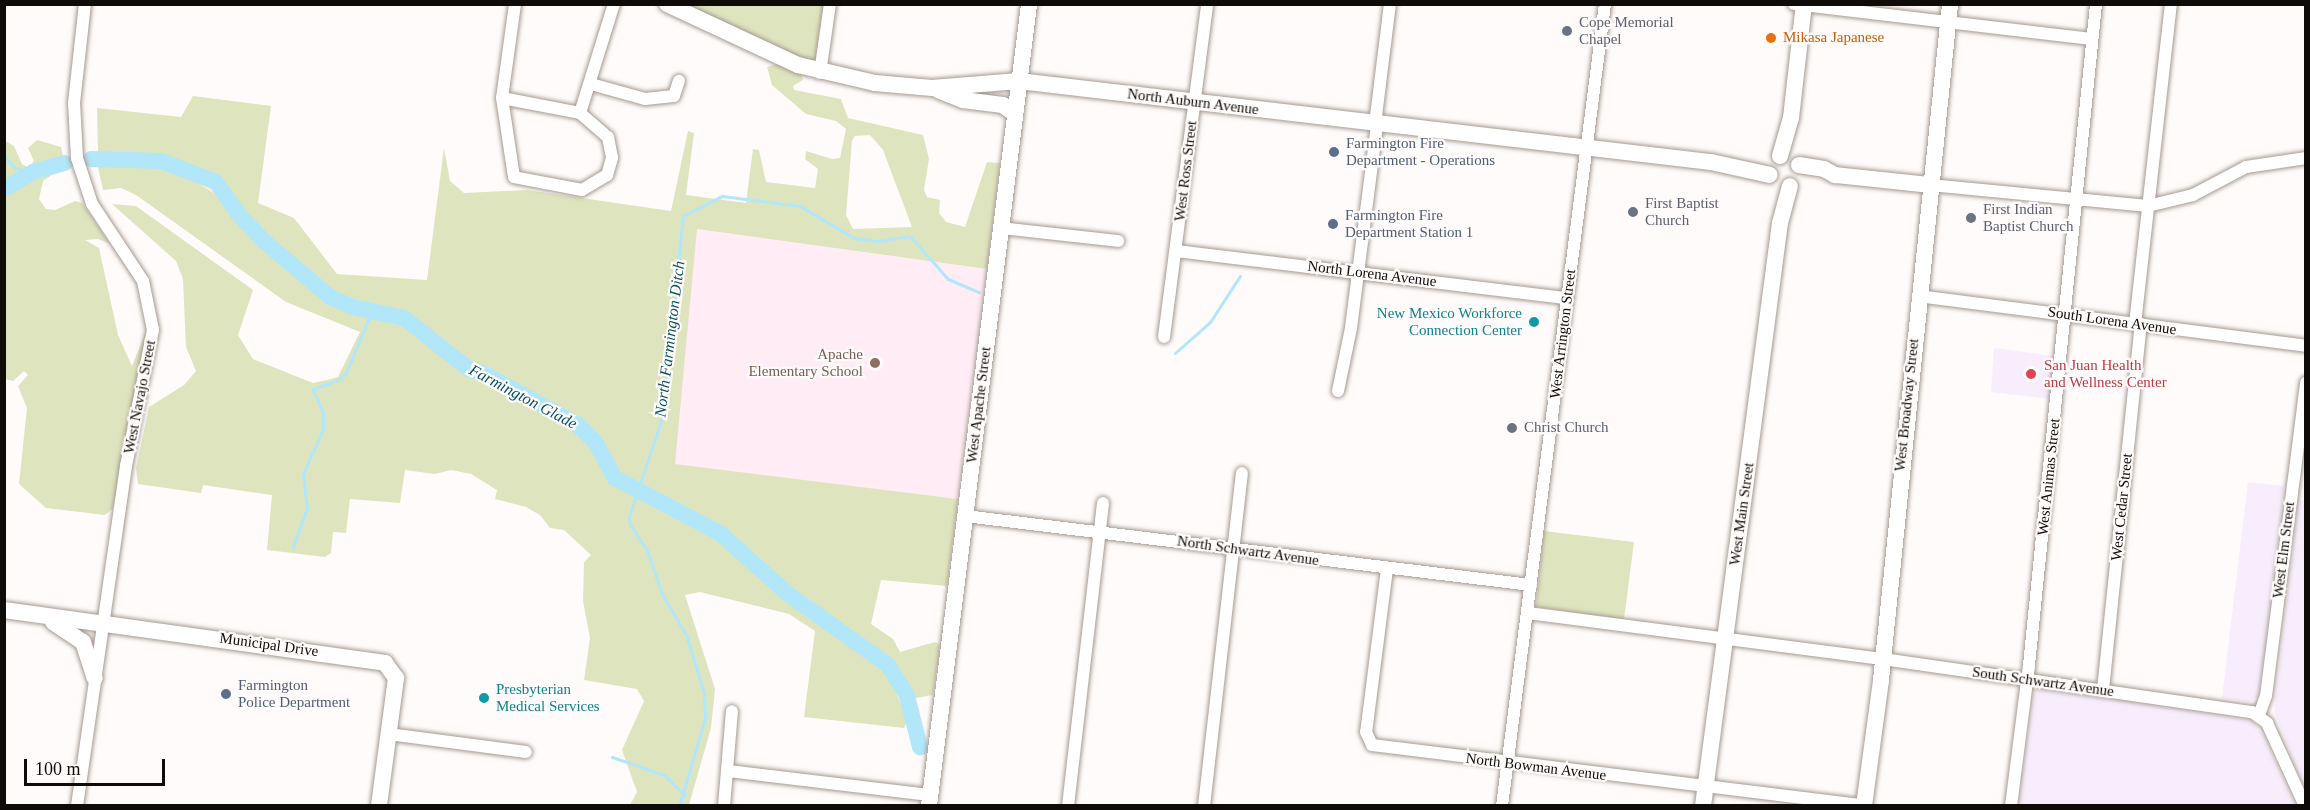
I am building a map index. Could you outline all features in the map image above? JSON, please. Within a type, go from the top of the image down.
[{"type":"main road","name":"North Auburn Avenue","points":[[668,4],[820,73],[932,88],[1019,81],[1376,125],[1732,165],[1744,161],[1785,171],[1930,185]]},
{"type":"main road","name":"West Apache Street","points":[[929,800],[1029,4]]},
{"type":"main road","name":"West Broadway Street","points":[[1864,805],[1883,659],[1918,296],[1950,4]]},
{"type":"main road","name":"West Main Street","points":[[1703,806],[1780,223],[1800,5]]},
{"type":"main road","points":[[932,88],[963,100],[1003,105],[1015,114]]},
{"type":"main road","name":"Municipal Drive","points":[[4,610],[386,663],[396,678],[380,806]]},
{"type":"main road","points":[[41,616],[79,637],[95,678]]},
{"type":"street","name":"West Navajo Street","points":[[77,806],[152,321],[143,281],[95,210],[77,158],[74,103],[85,4]]},
{"type":"street","points":[[502,98],[580,113],[608,137],[612,158],[607,175],[582,190],[530,183],[514,177],[502,98],[515,4]]},
{"type":"street","points":[[580,113],[591,84],[614,4]]},
{"type":"street","points":[[820,73],[830,4]]},
{"type":"street","name":"West Ross Street","points":[[1164,337],[1207,4]]},
{"type":"street","points":[[1338,391],[1359,272],[1390,4]]},
{"type":"street","name":"West Arrington Street","points":[[1502,806],[1605,4]]},
{"type":"street","name":"West Animas Street","points":[[2011,806],[2028,680],[2074,201],[2096,4]]},
{"type":"street","name":"West Cedar Street","points":[[2103,690],[2148,206],[2171,4]]},
{"type":"street","points":[[1800,5],[2092,39]]},
{"type":"street","points":[[591,84],[645,99],[674,96],[679,81]]},
{"type":"street","points":[[1930,185],[2074,201],[2148,206],[2193,195],[2246,167],[2306,158]]},
{"type":"street","points":[[1000,228],[1118,241]]},
{"type":"street","name":"North Lorena Avenue","points":[[1176,251],[1567,298]]},
{"type":"street","name":"South Lorena Avenue","points":[[1918,296],[2306,346]]},
{"type":"street","name":"West Elm Street","points":[[2259,715],[2266,696],[2306,384]]},
{"type":"street","points":[[1204,806],[1242,473]]},
{"type":"street","points":[[1068,806],[1103,503]]},
{"type":"street","name":"North Schwartz Avenue","points":[[965,516],[1531,585]]},
{"type":"street","name":"North Bowman Avenue","points":[[1387,569],[1366,732],[1369,743],[1508,764],[1864,805]]},
{"type":"street","points":[[1528,613],[1725,637]]},
{"type":"street","name":"South Schwartz Avenue","points":[[1725,637],[2103,690],[2259,715]]},
{"type":"street","points":[[724,806],[732,711]]},
{"type":"street","points":[[2259,715],[2267,723],[2305,806]]},
{"type":"street","points":[[389,734],[526,752]]},
{"type":"street","points":[[728,771],[929,800]]},
{"type":"shaded area","points":[[697,229],[987,269],[958,499],[674,464]]},
{"type":"shaded area","points":[[1994,348],[2054,356],[2050,399],[1991,392]]},
{"type":"shaded area","points":[[2248,482],[2284,486],[2259,695],[2250,702],[2222,698]]},
{"type":"shaded area","points":[[2299,500],[2306,501],[2305,790],[2274,711]]},
{"type":"shaded area","points":[[2038,689],[2250,720],[2264,736],[2295,805],[2019,805],[2034,692]]},
{"type":"green space","points":[[681,5],[824,5],[817,61],[812,63]]},
{"type":"green space","points":[[779,63],[801,73],[803,80],[793,86],[794,90],[841,99],[848,118],[923,135],[929,159],[924,190],[927,197],[940,200],[939,213],[946,222],[965,227],[987,162],[1000,163],[987,269],[697,229],[675,464],[958,499],[947,586],[881,580],[871,624],[893,639],[900,652],[935,642],[940,645],[933,695],[916,698],[913,704],[890,659],[867,650],[789,593],[718,529],[623,480],[595,432],[532,399],[508,381],[471,367],[405,316],[322,288],[256,229],[218,181],[198,168],[167,157],[98,155],[97,108],[181,117],[193,96],[271,106],[258,203],[294,218],[337,274],[427,280],[444,148],[450,181],[464,193],[527,190],[671,211],[688,131],[694,133],[686,195],[746,203],[753,149],[759,150],[766,182],[815,188],[818,169],[805,159],[806,151],[832,159],[840,158],[846,129],[836,121],[806,114],[772,85],[767,67]],"holes":[[[870,135],[883,150],[912,227],[853,229],[846,215],[852,141],[855,136]]]},
{"type":"green space","points":[[37,140],[61,147],[64,161],[32,170],[5,185],[5,141],[14,146],[22,164],[28,168],[34,161],[28,148]]},
{"type":"green space","points":[[97,163],[157,164],[184,174],[220,197],[252,235],[326,298],[364,312],[394,316],[448,357],[577,427],[597,448],[615,486],[721,535],[787,596],[855,650],[885,668],[908,719],[904,728],[804,717],[815,631],[789,614],[700,592],[685,595],[715,689],[711,728],[689,805],[630,805],[637,792],[622,750],[644,701],[637,689],[584,680],[590,638],[583,601],[584,562],[591,555],[564,530],[550,528],[540,515],[526,507],[495,499],[497,490],[471,474],[451,470],[435,474],[405,470],[400,503],[350,499],[346,533],[333,532],[331,553],[325,557],[267,550],[272,495],[203,485],[201,493],[138,484],[136,468],[149,407],[184,385],[196,371],[186,347],[183,279],[176,261],[112,204],[136,206],[253,290],[238,335],[253,359],[313,383],[327,380],[338,377],[360,332],[286,302],[136,195],[121,188],[103,190]]},
{"type":"green space","points":[[66,165],[43,181],[39,199],[46,209],[55,210],[75,201],[82,203],[110,244],[98,239],[85,240],[99,248],[118,335],[132,366],[147,329],[113,508],[105,515],[46,508],[19,484],[27,408],[18,386],[28,375],[24,371],[13,381],[5,379],[4,194],[30,178]]},
{"type":"green space","points":[[1544,531],[1634,542],[1624,619],[1536,607]]},
{"type":"sand","points":[[91,155],[167,157],[198,168],[218,181],[256,229],[322,288],[405,316],[471,367],[503,377],[532,399],[595,432],[623,480],[718,529],[789,593],[867,650],[890,659],[908,689],[925,746],[916,751],[913,747],[901,701],[885,668],[855,650],[787,596],[721,535],[615,486],[597,448],[577,427],[484,377],[466,371],[394,316],[346,307],[326,298],[252,235],[220,197],[184,174],[157,164],[91,163]]},
{"type":"sand","points":[[64,161],[66,165],[30,178],[5,194],[5,185],[10,181]]},
{"type":"waterway","points":[[4,156],[15,168],[33,172]]},
{"type":"waterway","name":"Farmington Glade","points":[[91,159],[161,161],[216,182],[238,214],[265,242],[330,297],[353,307],[404,318],[470,370],[483,373],[578,425],[596,443],[615,478],[721,534],[788,594],[888,665],[907,696],[920,747]]},
{"type":"waterway","name":"Farmington Glade","points":[[4,189],[33,172],[65,163]]},
{"type":"waterway","name":"North Farmington Ditch","points":[[679,806],[705,719],[704,693],[686,635],[662,594],[647,550],[630,525],[629,517],[662,418],[683,216],[722,196],[800,206],[854,238],[878,241],[910,236],[948,279],[979,292]]},
{"type":"waterway","name":"North Farmington Ditch","points":[[1175,353],[1210,322],[1240,276]]},
{"type":"waterway","points":[[293,547],[307,508],[303,474],[323,429],[323,413],[313,389],[340,379],[346,373],[368,320],[380,311]]},
{"type":"waterway","points":[[612,757],[664,775],[685,795]]},
{"type":"place","name":"Cope Memorial Chapel","points":[[1567,31]]},
{"type":"place","name":"Mikasa Japanese","points":[[1771,38]]},
{"type":"place","name":"Farmington Fire Department - Operations","points":[[1334,152]]},
{"type":"place","name":"First Baptist Church","points":[[1633,212]]},
{"type":"place","name":"First Indian Baptist Church","points":[[1971,218]]},
{"type":"place","name":"Farmington Fire Department Station 1","points":[[1333,224]]},
{"type":"place","name":"New Mexico Workforce Connection Center","points":[[1534,322]]},
{"type":"place","name":"Apache Elementary School","points":[[875,363]]},
{"type":"place","name":"San Juan Health and Wellness Center","points":[[2031,374]]},
{"type":"place","name":"Christ Church","points":[[1512,428]]},
{"type":"place","name":"Farmington Police Department","points":[[226,694]]},
{"type":"place","name":"Presbyterian Medical Services","points":[[484,698]]}]
